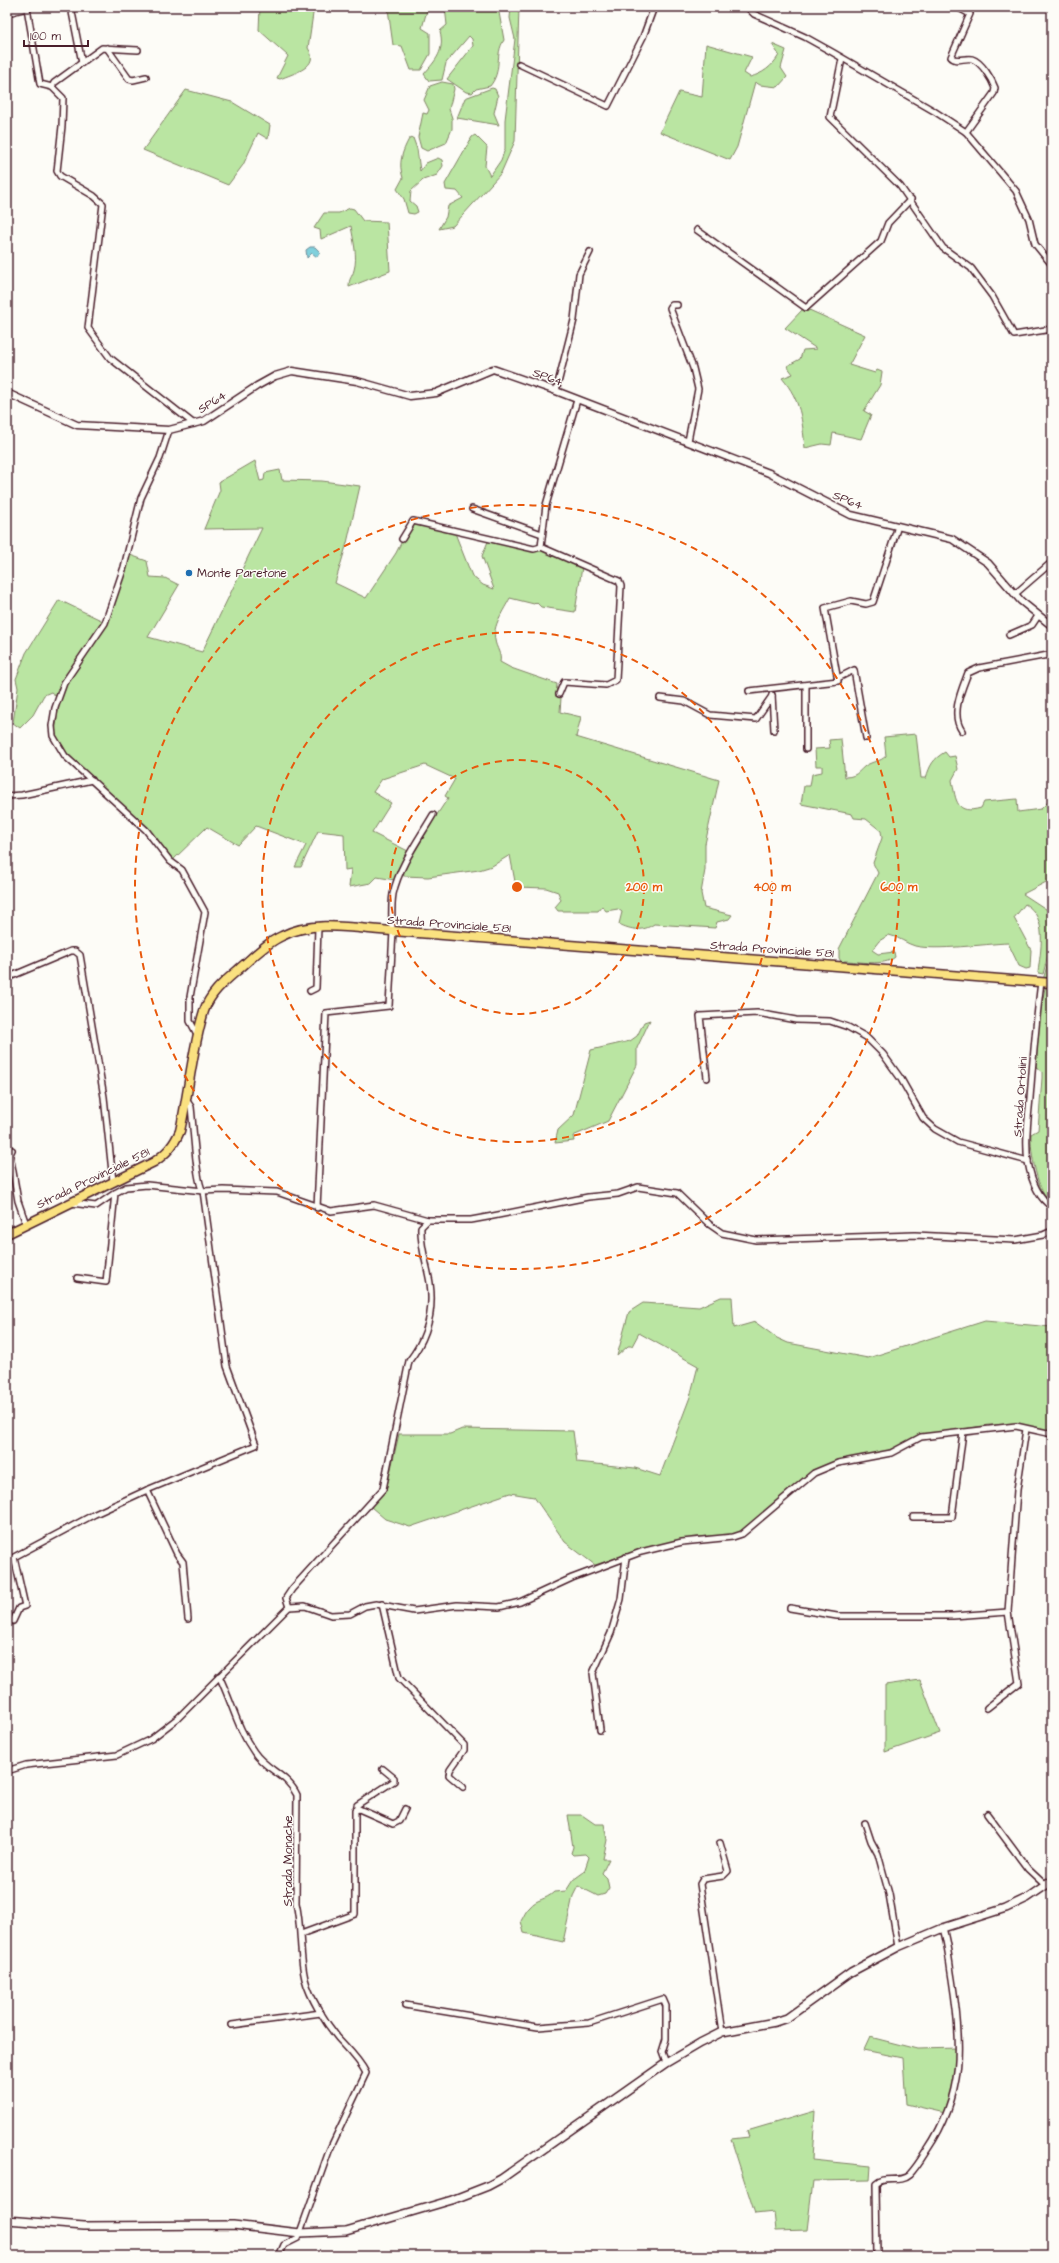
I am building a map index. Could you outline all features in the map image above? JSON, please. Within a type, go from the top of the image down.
[{"type":"main road","name":"Strada Provinciale 581","points":[[7,1234],[154,1162],[167,1153],[174,1144],[180,1131],[187,1101],[198,1037],[205,1010],[210,998],[226,981],[264,947],[281,936],[301,929],[318,927],[392,931],[1052,983]]},
{"type":"main road","points":[[7,2220],[84,2226],[233,2226],[300,2233],[346,2231],[365,2227],[488,2186],[546,2148],[666,2063],[722,2032],[775,2022],[787,2018],[851,1972],[898,1947],[943,1928],[1006,1908],[1027,1898],[1052,1880]]},
{"type":"street","points":[[71,7],[82,63]]},
{"type":"street","points":[[519,64],[608,106],[643,37],[654,7]]},
{"type":"street","points":[[747,7],[754,14],[805,37],[922,104],[966,132],[1016,191],[1029,219],[1035,244],[1052,265]]},
{"type":"street","points":[[957,7],[970,14],[951,57],[955,60],[970,58],[978,62],[995,88],[994,93],[966,132]]},
{"type":"street","points":[[10,11],[27,8],[40,84],[52,87],[63,98],[62,126],[57,171],[60,176],[94,196],[103,204],[88,328],[110,358],[194,424]]},
{"type":"street","points":[[107,48],[129,79],[133,80],[146,77]]},
{"type":"street","points":[[52,87],[100,50],[107,48],[138,50]]},
{"type":"street","points":[[842,59],[830,117],[890,176],[911,199],[939,243],[965,262],[985,284],[1014,335],[1052,329]]},
{"type":"street","points":[[697,230],[806,308],[881,241],[888,223],[911,199]]},
{"type":"street","points":[[556,390],[574,320],[580,274],[590,252]]},
{"type":"street","points":[[677,305],[672,305],[670,308],[690,360],[698,389],[688,441]]},
{"type":"street","name":"SP64","points":[[7,393],[77,424],[169,430],[194,424],[215,414],[275,376],[292,371],[357,381],[410,396],[436,393],[492,369],[556,390],[576,400],[688,441],[769,473],[851,515],[944,535],[962,544],[988,563],[1015,594],[1038,616],[1052,626]]},
{"type":"street","points":[[541,547],[546,505],[576,400]]},
{"type":"street","points":[[169,430],[160,458],[141,498],[124,567],[105,623],[64,683],[55,708],[53,736],[57,746],[65,756],[146,830],[170,860],[182,870],[205,912],[190,997],[190,1021],[198,1037]]},
{"type":"street","points":[[472,509],[542,534]]},
{"type":"street","points":[[402,540],[413,521],[534,549],[541,547],[617,580],[620,584],[616,680],[606,685],[564,682],[559,694]]},
{"type":"street","points":[[838,678],[825,608],[851,601],[866,604],[873,602],[898,526]]},
{"type":"street","points":[[1015,594],[1052,562]]},
{"type":"street","points":[[1009,635],[1032,625],[1038,616]]},
{"type":"street","points":[[962,731],[957,722],[958,697],[966,683],[968,673],[979,668],[1052,653]]},
{"type":"street","points":[[749,691],[838,681],[838,678],[854,670],[866,738]]},
{"type":"street","points":[[806,685],[806,749]]},
{"type":"street","points":[[772,688],[774,730]]},
{"type":"street","points":[[660,698],[681,700],[710,716],[756,719],[772,696]]},
{"type":"street","points":[[7,796],[22,795],[92,780]]},
{"type":"street","points":[[317,1208],[326,1013],[389,1006],[393,897],[396,886],[412,849],[433,815]]},
{"type":"street","points":[[310,991],[316,988],[318,927]]},
{"type":"street","points":[[7,978],[71,952],[75,951],[80,955],[104,1097],[113,1181]]},
{"type":"street","name":"Strada Ortolini","points":[[1041,982],[1035,1028],[1027,1135],[1028,1161],[1038,1193],[1052,1207]]},
{"type":"street","points":[[707,1078],[700,1016],[757,1013],[796,1020],[834,1022],[854,1030],[873,1043],[901,1078],[923,1118],[935,1129],[958,1142],[1028,1161]]},
{"type":"street","points":[[13,1621],[19,1608],[25,1606],[14,1557],[96,1514],[146,1490],[256,1445],[227,1366],[203,1191],[200,1187],[191,1107],[187,1101]]},
{"type":"street","points":[[12,1150],[10,1154],[18,1201],[26,1224]]},
{"type":"street","points":[[71,1203],[96,1206],[115,1192],[139,1185],[203,1191],[223,1190],[277,1192],[317,1208],[335,1211],[372,1204],[428,1220],[471,1220],[588,1196],[618,1194],[638,1187],[677,1193],[709,1224],[722,1233],[756,1240],[915,1235],[1015,1240],[1043,1235],[1052,1231]]},
{"type":"street","points":[[77,1278],[106,1282],[115,1192]]},
{"type":"street","points":[[289,1607],[286,1598],[292,1589],[383,1489],[409,1361],[420,1347],[430,1322],[430,1283],[421,1241],[421,1228],[428,1220]]},
{"type":"street","points":[[7,1771],[26,1765],[112,1756],[138,1747],[178,1718],[289,1607],[305,1606],[331,1615],[350,1614],[365,1606],[382,1604],[414,1611],[457,1605],[499,1607],[520,1602],[560,1583],[626,1557],[682,1542],[733,1537],[742,1534],[814,1473],[838,1463],[892,1453],[921,1437],[1016,1426],[1052,1434]]},
{"type":"street","points":[[987,1708],[1019,1683],[1008,1612],[1017,1490],[1026,1429]]},
{"type":"street","points":[[914,1517],[952,1517],[963,1432]]},
{"type":"street","points":[[146,1490],[177,1554],[183,1562],[188,1619]]},
{"type":"street","points":[[600,1730],[593,1673],[611,1633],[621,1599],[626,1557]]},
{"type":"street","points":[[382,1604],[399,1678],[464,1745],[464,1750],[450,1770],[449,1775],[463,1787]]},
{"type":"street","points":[[790,1608],[837,1616],[953,1616],[1008,1612]]},
{"type":"street","name":"Strada Monache","points":[[219,1676],[235,1719],[253,1752],[260,1760],[291,1784],[297,1795],[296,1903],[301,1934],[305,1979],[321,2013],[337,2036],[362,2064],[366,2073],[329,2151],[300,2233]]},
{"type":"street","points":[[301,1934],[355,1914],[355,1813],[357,1805],[394,1781],[394,1778],[383,1769]]},
{"type":"street","points":[[357,1809],[393,1824],[399,1821],[405,1809]]},
{"type":"street","points":[[987,1814],[1028,1869],[1045,1885]]},
{"type":"street","points":[[865,1823],[871,1841],[878,1854],[889,1894],[898,1947]]},
{"type":"street","points":[[720,1843],[728,1871],[723,1876],[703,1879],[700,1884],[722,2032]]},
{"type":"street","points":[[877,2256],[876,2184],[881,2180],[900,2180],[911,2174],[942,2126],[957,2077],[960,2044],[957,2008],[943,1928]]},
{"type":"street","points":[[405,2005],[538,2027],[589,2023],[663,1999],[666,2006],[666,2039],[662,2052],[666,2063]]},
{"type":"street","points":[[232,2025],[321,2013]]},
{"type":"street","points":[[279,2256],[284,2246],[298,2238],[300,2233]]},
{"type":"green space","points":[[260,7],[314,7],[308,48],[311,55],[309,65],[298,72],[280,79],[277,78],[288,56],[259,30]]},
{"type":"green space","points":[[390,7],[428,7],[422,28],[430,33],[430,54],[421,70],[411,70],[402,46],[393,45],[388,9]]},
{"type":"green space","points":[[445,7],[498,7],[504,40],[499,51],[498,68],[494,80],[490,86],[476,89],[472,93],[466,92],[447,79],[473,46],[472,39],[469,36],[446,63],[442,80],[429,81],[424,74],[436,60],[440,50],[440,31],[447,25]]},
{"type":"green space","points":[[511,7],[519,7],[515,141],[501,173],[453,226],[439,229],[446,217],[448,206],[463,198],[457,191],[446,190],[445,184],[472,137],[475,135],[487,147],[485,166],[490,176],[501,160],[505,149],[505,120],[515,39],[510,18]]},
{"type":"green space","points":[[706,44],[752,57],[744,73],[750,77],[759,74],[766,69],[779,55],[772,44],[786,50],[781,68],[787,77],[778,87],[760,85],[755,82],[737,147],[730,160],[660,132],[679,92],[702,97]]},
{"type":"green space","points":[[442,82],[453,84],[454,89],[449,109],[452,118],[452,129],[446,143],[427,151],[421,148],[418,137],[423,113],[427,114],[429,110],[424,100],[430,86]]},
{"type":"green space","points":[[492,88],[495,89],[498,96],[494,113],[499,125],[457,118],[465,98]]},
{"type":"green space","points":[[186,90],[232,102],[270,125],[268,139],[258,133],[243,165],[228,185],[143,150]]},
{"type":"green space","points":[[413,138],[417,149],[420,171],[426,163],[438,158],[442,160],[443,166],[437,175],[423,180],[411,191],[410,201],[416,206],[418,212],[414,214],[408,213],[404,199],[397,189],[403,178],[401,162],[404,148],[409,139]]},
{"type":"green space","points":[[350,208],[354,209],[363,221],[387,222],[390,271],[349,287],[356,259],[351,226],[321,239],[320,230],[314,228],[324,213],[339,213]]},
{"type":"green space","points":[[803,309],[807,309],[865,335],[849,365],[875,373],[877,370],[882,372],[880,385],[864,411],[871,415],[861,439],[833,433],[831,445],[822,444],[805,448],[800,411],[793,395],[782,378],[793,374],[787,366],[800,359],[803,350],[817,349],[785,328]]},
{"type":"green space","points":[[255,461],[260,481],[264,480],[265,473],[280,470],[282,480],[322,481],[360,486],[347,543],[335,583],[366,598],[396,553],[410,525],[416,521],[453,528],[472,576],[483,585],[494,589],[482,556],[489,539],[542,549],[582,567],[575,612],[541,607],[536,602],[534,604],[510,598],[495,629],[495,640],[500,656],[500,662],[511,668],[557,684],[556,696],[561,698],[560,712],[581,717],[576,737],[719,780],[705,844],[705,870],[701,893],[704,908],[732,915],[729,919],[717,922],[715,928],[654,924],[650,927],[637,929],[628,928],[619,924],[622,912],[618,909],[606,911],[602,906],[598,911],[558,911],[555,907],[561,900],[558,892],[546,888],[516,887],[510,855],[492,866],[479,870],[428,877],[402,875],[417,845],[448,798],[445,796],[455,779],[425,765],[382,779],[373,792],[391,803],[372,833],[408,851],[395,880],[377,877],[371,883],[349,887],[351,869],[345,870],[344,834],[318,831],[301,867],[295,867],[306,845],[256,826],[238,845],[207,827],[173,860],[150,830],[69,756],[59,743],[55,732],[61,692],[108,621],[130,555],[147,561],[150,577],[165,578],[179,585],[148,637],[202,652],[262,528],[204,529],[220,490],[219,482]]},
{"type":"green space","points":[[59,600],[103,621],[102,626],[65,677],[56,696],[51,692],[44,695],[33,715],[20,728],[13,723],[18,688],[16,679],[26,653]]},
{"type":"green space","points":[[916,734],[921,778],[926,778],[932,763],[945,752],[949,757],[955,756],[958,769],[952,780],[956,800],[962,808],[966,810],[981,808],[984,802],[1017,799],[1018,812],[1041,809],[1052,798],[1052,879],[1023,894],[1052,913],[1052,940],[1043,974],[1038,973],[1041,945],[1040,926],[1033,910],[1025,904],[1014,918],[1031,950],[1030,968],[1026,969],[1019,966],[1008,943],[935,948],[915,946],[889,935],[879,941],[872,950],[878,954],[894,952],[895,957],[890,960],[878,963],[844,961],[843,965],[839,958],[839,949],[878,873],[873,863],[882,838],[881,831],[866,819],[854,818],[852,814],[801,804],[804,786],[810,786],[812,774],[822,772],[822,766],[816,766],[815,749],[830,748],[829,740],[841,739],[845,777],[850,777],[857,774],[867,765],[886,756],[884,737]]},
{"type":"green space","points":[[1052,948],[1052,980],[1043,980]]},
{"type":"green space","points":[[1045,988],[1052,988],[1052,1201],[1042,1191],[1038,1182],[1033,1160],[1031,1141],[1031,1134],[1038,1130],[1042,1072],[1036,1067],[1039,1019]]},
{"type":"green space","points":[[650,1020],[637,1048],[637,1065],[608,1121],[573,1136],[574,1141],[555,1143],[558,1130],[574,1115],[591,1050],[630,1041],[637,1036],[644,1022]]},
{"type":"green space","points":[[721,1297],[732,1297],[734,1328],[755,1322],[777,1338],[788,1343],[868,1358],[985,1321],[1052,1327],[1052,1433],[1017,1425],[989,1425],[920,1436],[880,1454],[846,1459],[818,1468],[735,1536],[698,1537],[664,1543],[595,1565],[565,1542],[534,1497],[510,1493],[410,1527],[385,1519],[371,1507],[388,1482],[399,1434],[450,1434],[462,1429],[573,1431],[577,1462],[635,1468],[660,1476],[690,1397],[698,1366],[639,1333],[632,1346],[628,1346],[617,1356],[629,1312],[643,1303],[699,1307]]},
{"type":"green space","points":[[920,1680],[940,1733],[885,1752],[885,1685]]},
{"type":"green space","points":[[568,1815],[582,1815],[595,1824],[604,1824],[607,1840],[603,1859],[609,1859],[602,1873],[607,1878],[609,1888],[605,1894],[598,1896],[578,1886],[573,1896],[563,1942],[524,1933],[521,1921],[532,1904],[548,1897],[554,1892],[566,1891],[573,1880],[584,1872],[589,1857],[586,1854],[573,1855],[571,1853],[573,1847]]},
{"type":"green space","points":[[870,2037],[917,2049],[958,2048],[954,2085],[945,2113],[906,2104],[903,2058],[864,2050]]},
{"type":"green space","points":[[815,2111],[812,2160],[871,2166],[870,2180],[813,2181],[807,2230],[776,2231],[774,2212],[755,2214],[731,2139],[749,2137],[747,2131]]},
{"type":"water","points":[[310,247],[315,247],[320,252],[317,257],[312,253],[307,258],[306,250]]},
{"type":"place","name":"Monte Paretone","points":[[189,573]]}]
